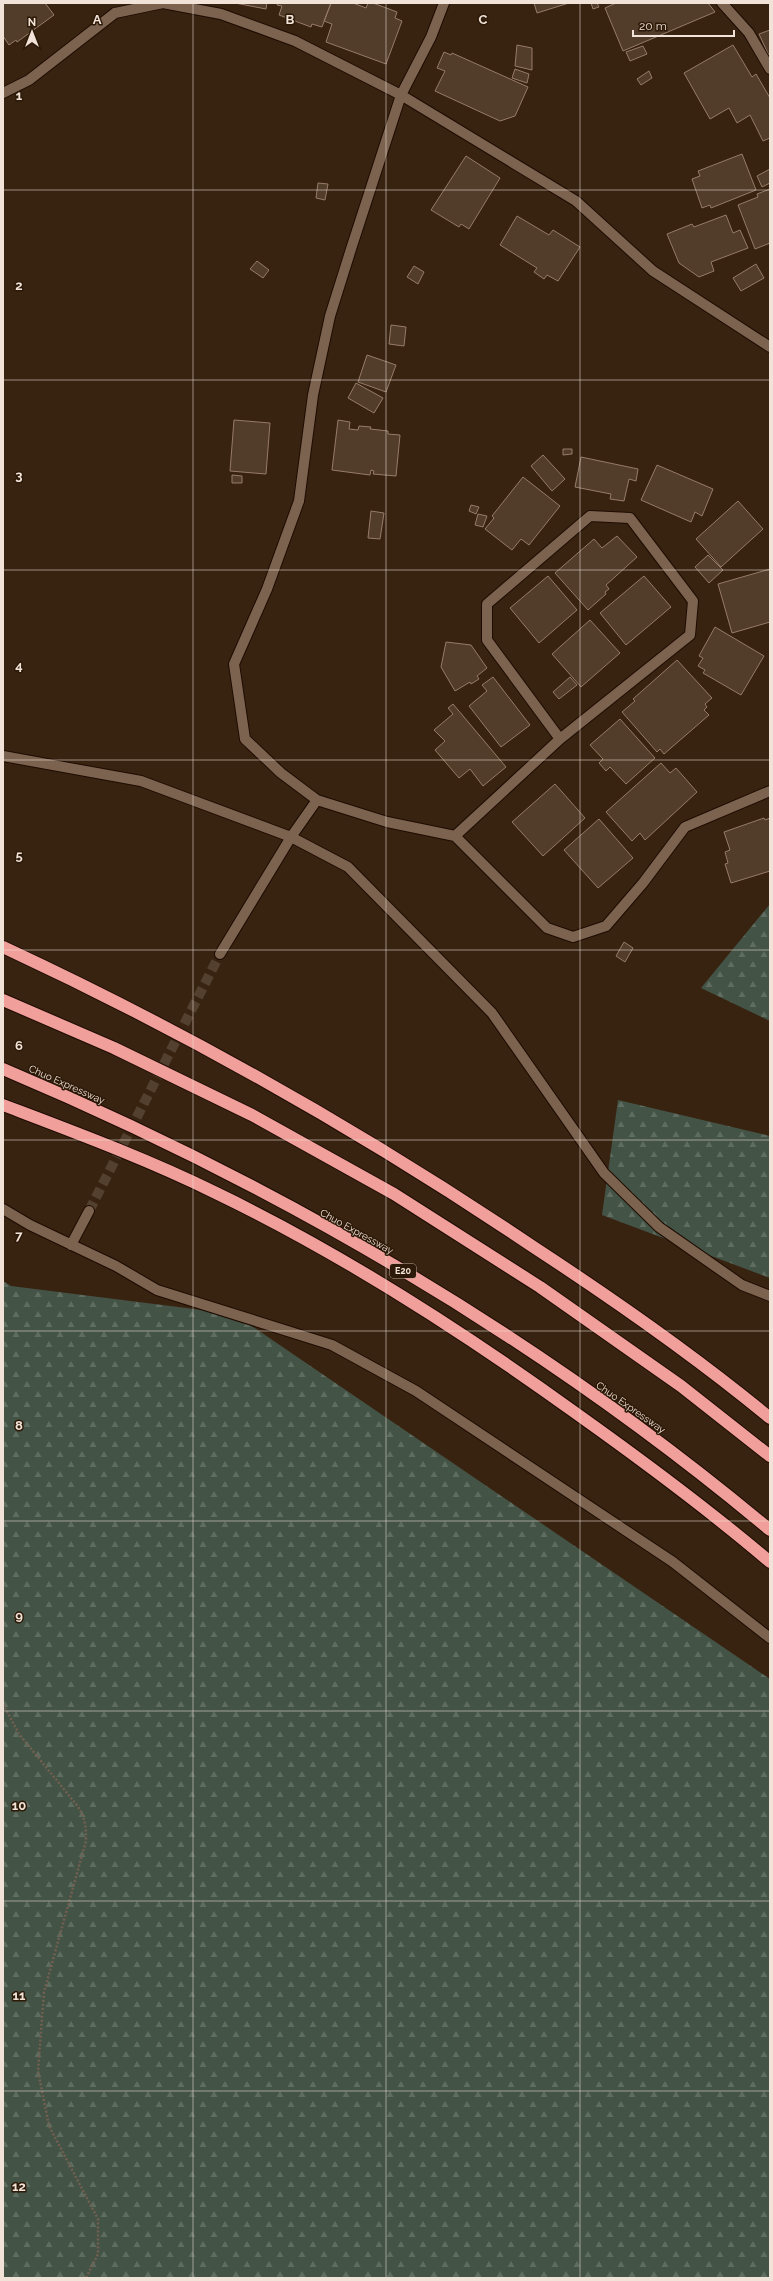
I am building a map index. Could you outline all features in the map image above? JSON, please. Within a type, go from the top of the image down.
[{"type":"highway","points":[[3,947],[196,1044],[349,1129],[496,1222],[638,1316],[770,1418]]},
{"type":"highway","points":[[3,1000],[114,1048],[252,1115],[394,1194],[553,1296],[681,1386],[770,1456]]},
{"type":"highway","name":"Chuo Expressway","points":[[3,1069],[76,1099],[222,1170],[368,1249],[515,1341],[652,1435],[770,1530]]},
{"type":"highway","points":[[3,1105],[86,1136],[215,1192],[358,1269],[502,1360],[641,1460],[770,1562]]},
{"type":"street","points":[[3,93],[29,80],[115,13],[163,3],[221,14],[295,41],[401,95],[576,200],[653,271],[770,347]]},
{"type":"street","points":[[444,3],[431,37],[401,95],[330,316],[313,395],[299,501],[267,589],[234,664],[245,739],[282,773],[317,800],[387,822],[455,836],[547,928],[573,937],[606,926],[643,883],[685,827],[770,792]]},
{"type":"street","points":[[722,3],[749,33],[770,69]]},
{"type":"street","points":[[455,836],[560,739],[690,635],[693,601],[630,518],[590,516],[486,604],[486,640],[560,739]]},
{"type":"street","points":[[3,756],[141,781],[291,837],[348,867],[492,1013],[604,1174],[659,1227],[742,1285],[770,1296]]},
{"type":"street","points":[[220,954],[291,837],[317,800]]},
{"type":"street","points":[[3,1209],[71,1245],[116,1266],[157,1290],[332,1345],[416,1391],[606,1519],[673,1562],[770,1638]]},
{"type":"street","points":[[71,1245],[89,1211]]},
{"type":"path","points":[[3,1704],[19,1734],[76,1804],[83,1814],[86,1825],[86,1841],[44,1992],[38,2071],[49,2126],[98,2219],[98,2254],[86,2278]]},
{"type":"green space","points":[[770,904],[770,1021],[701,988]]},
{"type":"green space","points":[[618,1100],[770,1136],[770,1278],[602,1215]]},
{"type":"green space","points":[[3,1281],[11,1286],[234,1314],[770,1679],[770,2278],[3,2278]]},
{"type":"building","points":[[3,3],[45,3],[54,15],[17,42],[16,40],[9,45],[3,36]]},
{"type":"building","points":[[235,3],[267,3],[266,9]]},
{"type":"building","points":[[278,3],[331,3],[322,27],[312,24],[311,27],[279,15],[282,6],[277,5]]},
{"type":"building","points":[[331,3],[353,3],[366,8],[368,3],[373,3],[397,12],[395,18],[402,21],[386,64],[326,42],[332,24],[324,21]]},
{"type":"building","points":[[534,3],[569,3],[537,13]]},
{"type":"building","points":[[591,3],[597,3],[599,7],[593,9]]},
{"type":"building","points":[[616,3],[708,3],[715,12],[623,51],[605,8]]},
{"type":"building","points":[[770,30],[770,58],[759,34]]},
{"type":"building","points":[[517,45],[532,48],[532,70],[515,66]]},
{"type":"building","points":[[733,45],[752,77],[756,74],[770,98],[770,138],[763,141],[750,115],[737,123],[729,108],[710,119],[684,73]]},
{"type":"building","points":[[643,46],[647,54],[630,61],[626,52]]},
{"type":"building","points":[[444,52],[451,55],[452,53],[528,87],[515,116],[500,121],[435,91],[445,71],[437,68]]},
{"type":"building","points":[[515,69],[529,74],[527,83],[512,78]]},
{"type":"building","points":[[649,71],[652,78],[641,85],[637,79]]},
{"type":"building","points":[[742,154],[756,190],[711,208],[710,205],[702,208],[692,179],[700,176],[698,171]]},
{"type":"building","points":[[466,156],[500,178],[469,229],[461,224],[459,227],[431,210]]},
{"type":"building","points":[[770,169],[770,183],[762,187],[757,176]]},
{"type":"building","points":[[318,183],[328,184],[325,200],[316,198]]},
{"type":"building","points":[[770,189],[770,243],[755,249],[738,205],[758,197],[757,194]]},
{"type":"building","points":[[726,215],[733,233],[740,230],[748,248],[711,262],[714,271],[699,277],[679,263],[667,234],[692,224],[694,227]]},
{"type":"building","points":[[517,216],[549,235],[553,230],[580,247],[558,281],[547,275],[544,279],[534,272],[537,268],[500,245]]},
{"type":"building","points":[[257,261],[269,270],[263,278],[250,269]]},
{"type":"building","points":[[756,264],[764,278],[741,291],[733,278]]},
{"type":"building","points":[[414,266],[424,272],[418,284],[407,277]]},
{"type":"building","points":[[391,325],[406,327],[404,346],[389,344]]},
{"type":"building","points":[[367,355],[396,365],[386,392],[358,382]]},
{"type":"building","points":[[356,383],[383,398],[374,413],[348,398]]},
{"type":"building","points":[[234,420],[270,423],[266,474],[230,471]]},
{"type":"building","points":[[338,420],[350,422],[349,429],[358,430],[359,426],[371,427],[370,429],[388,431],[388,434],[400,435],[396,476],[373,474],[374,471],[371,470],[370,475],[332,470]]},
{"type":"building","points":[[563,449],[572,449],[572,454],[563,455]]},
{"type":"building","points":[[543,455],[565,479],[552,491],[531,466]]},
{"type":"building","points":[[581,457],[638,469],[636,481],[629,479],[624,501],[610,499],[611,494],[575,487]]},
{"type":"building","points":[[657,465],[713,489],[702,516],[695,512],[691,522],[641,500]]},
{"type":"building","points":[[232,475],[242,476],[242,483],[232,483]]},
{"type":"building","points":[[523,477],[560,506],[529,545],[521,539],[512,550],[485,529],[494,518],[492,516]]},
{"type":"building","points":[[738,501],[763,529],[721,567],[696,539]]},
{"type":"building","points":[[471,505],[479,507],[476,514],[469,511]]},
{"type":"building","points":[[371,511],[384,513],[380,539],[368,538]]},
{"type":"building","points":[[478,514],[487,516],[483,527],[475,525]]},
{"type":"building","points":[[617,536],[637,557],[606,585],[609,589],[605,592],[606,594],[588,610],[555,573],[594,539],[602,548]]},
{"type":"building","points":[[708,555],[723,570],[709,583],[695,567]]},
{"type":"building","points":[[770,569],[770,622],[732,633],[718,584]]},
{"type":"building","points":[[548,576],[577,610],[539,643],[510,608]]},
{"type":"building","points":[[644,576],[671,607],[626,645],[600,613]]},
{"type":"building","points":[[590,620],[620,653],[581,687],[552,654]]},
{"type":"building","points":[[715,627],[764,656],[741,695],[703,673],[705,670],[698,666],[703,658],[699,656]]},
{"type":"building","points":[[446,642],[471,645],[487,668],[477,676],[479,679],[471,684],[470,682],[455,691],[441,667]]},
{"type":"building","points":[[677,660],[712,698],[705,704],[707,707],[704,710],[709,715],[664,754],[660,749],[657,752],[622,712],[635,701],[633,699]]},
{"type":"building","points":[[493,677],[530,725],[501,747],[469,706],[487,691],[482,685]]},
{"type":"building","points":[[570,677],[577,685],[559,699],[553,692]]},
{"type":"building","points":[[453,704],[506,767],[483,786],[470,769],[459,778],[435,750],[445,741],[434,730],[453,714],[448,708]]},
{"type":"building","points":[[620,719],[655,758],[626,784],[610,767],[606,771],[599,763],[603,759],[590,745]]},
{"type":"building","points":[[661,763],[670,773],[676,768],[697,792],[645,840],[640,833],[632,841],[606,812]]},
{"type":"building","points":[[555,784],[585,818],[543,856],[512,822]]},
{"type":"building","points":[[764,818],[765,820],[770,818],[770,871],[731,883],[725,864],[728,863],[725,852],[730,850],[724,832]]},
{"type":"building","points":[[599,819],[633,858],[598,888],[564,850]]},
{"type":"building","points":[[624,942],[633,948],[625,962],[616,956]]},
{"type":"tunnel","points":[[89,1211],[220,954]]}]
